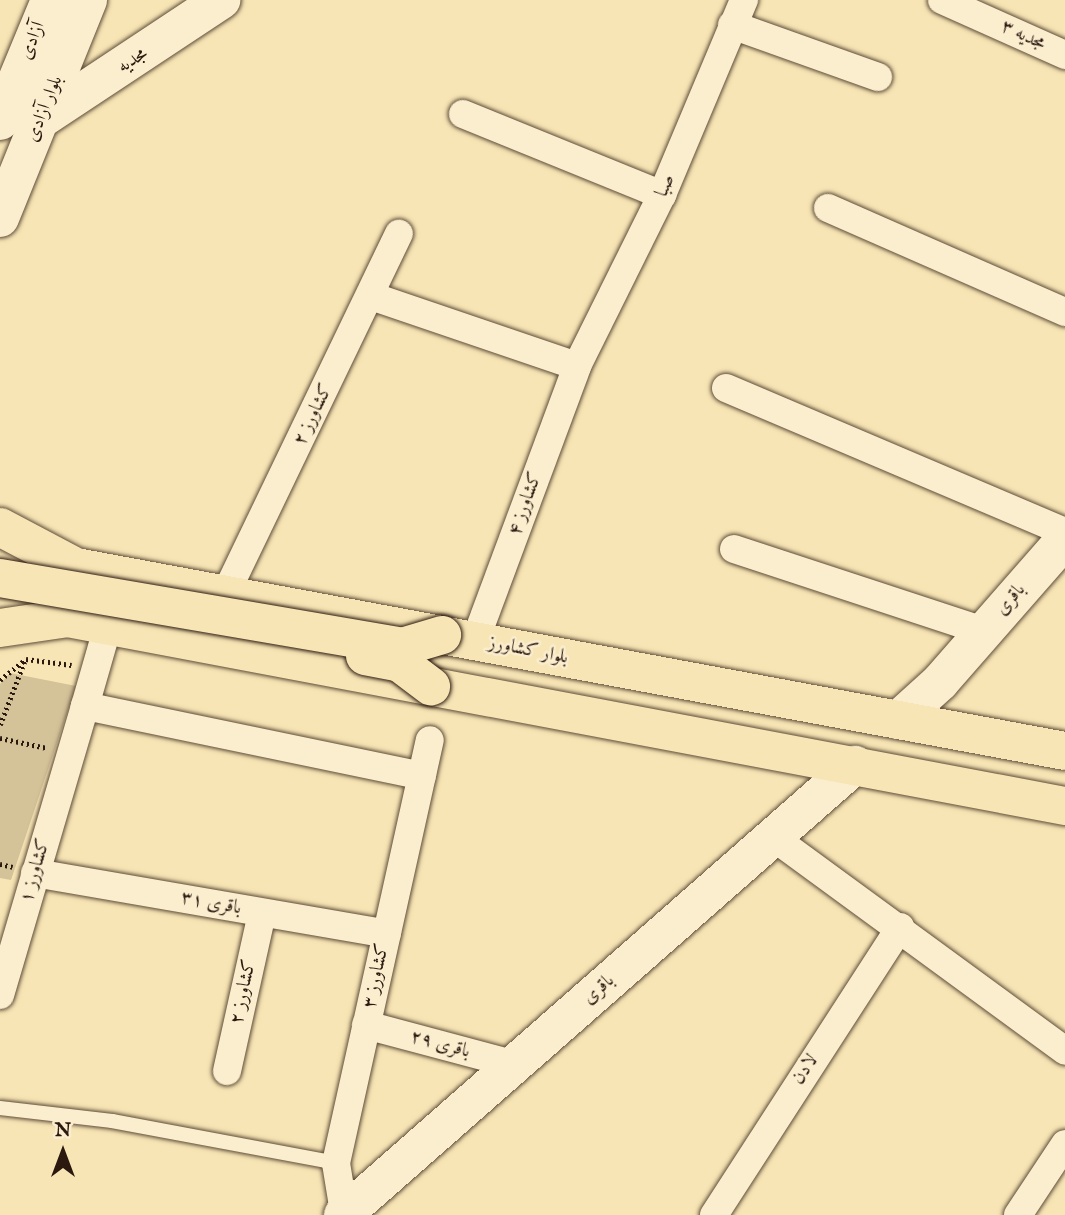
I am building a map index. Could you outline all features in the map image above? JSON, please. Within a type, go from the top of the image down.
[{"type":"main road","name":"بلوار کشاورز","points":[[0,527],[76,567],[1065,751]]},
{"type":"main road","points":[[0,578],[402,647],[458,638]]},
{"type":"main road","points":[[0,599],[74,603],[400,663],[431,686]]},
{"type":"main road","points":[[0,628],[68,618],[1065,806]]},
{"type":"street","name":"آزادی","points":[[0,121],[50,0]]},
{"type":"street","name":"بلوار آزادی","points":[[0,218],[43,118],[88,0]]},
{"type":"street","name":"مجدیه","points":[[43,118],[220,0]]},
{"type":"street","name":"مجدیه ۳","points":[[942,0],[1065,55]]},
{"type":"street","points":[[738,13],[878,77]]},
{"type":"street","name":"صبا","points":[[577,366],[663,195],[738,13]]},
{"type":"street","points":[[463,114],[663,195]]},
{"type":"street","points":[[828,208],[1065,312]]},
{"type":"street","name":"کشاورز ۲","points":[[225,595],[373,297],[399,234]]},
{"type":"street","points":[[373,297],[577,366]]},
{"type":"street","name":"کشاورز ۴","points":[[458,638],[577,366]]},
{"type":"street","points":[[726,388],[1065,532]]},
{"type":"street","name":"باقری","points":[[898,720],[984,631],[1065,539]]},
{"type":"street","points":[[733,549],[984,631]]},
{"type":"street","name":"کشاورز ۱","points":[[0,995],[108,626]]},
{"type":"street","points":[[85,706],[422,776]]},
{"type":"street","name":"کشاورز ۳","points":[[345,1214],[336,1163],[430,740]]},
{"type":"street","name":"باقری","points":[[345,1214],[855,765]]},
{"type":"street","points":[[773,837],[900,927],[1065,1051]]},
{"type":"street","name":"باقری ۳۱","points":[[35,873],[387,934]]},
{"type":"street","name":"کشاورز ۲","points":[[227,1071],[261,912]]},
{"type":"street","name":"لادن","points":[[714,1215],[900,927]]},
{"type":"street","name":"باقری ۲۹","points":[[366,1025],[513,1064]]},
{"type":"street","points":[[1018,1215],[1065,1144]]},
{"type":"lane","points":[[0,1108],[112,1121],[336,1163]]},
{"type":"path","points":[[0,725],[26,659]]},
{"type":"path","points":[[0,680],[26,659],[96,668]]},
{"type":"path","points":[[0,738],[71,750]]},
{"type":"shaded area","points":[[10,673],[76,686],[11,880],[0,878],[0,684]]}]
